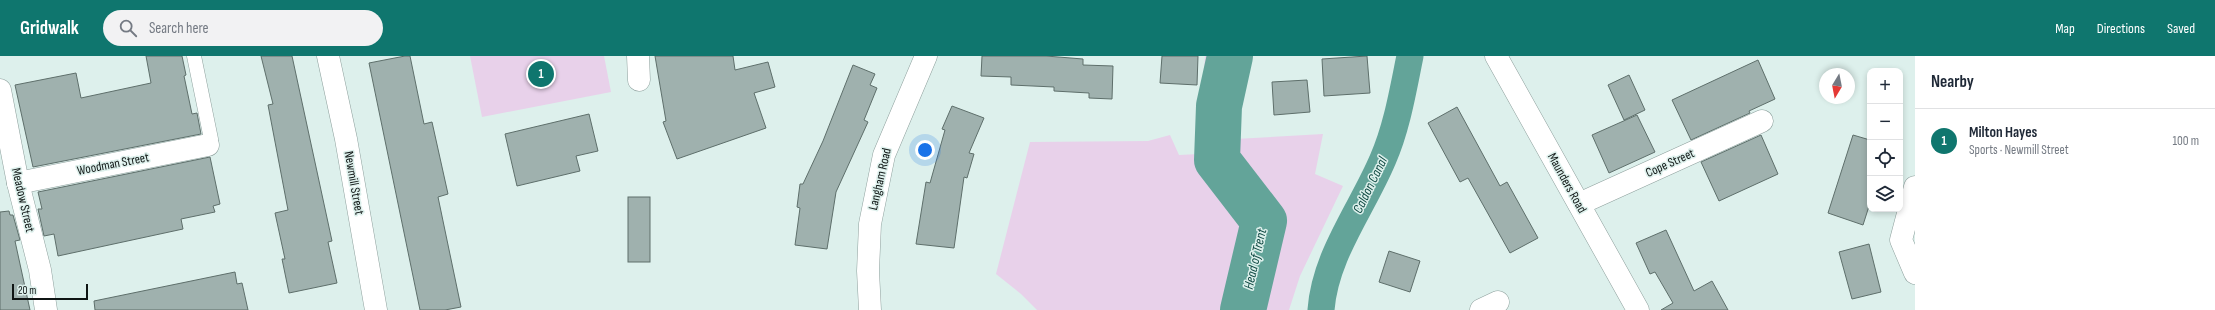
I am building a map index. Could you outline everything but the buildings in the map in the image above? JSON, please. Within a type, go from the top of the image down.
[{"type":"street","name":"Newmill Street","points":[[328,56],[346,139],[376,310]]},
{"type":"street","points":[[638,56],[639,80]]},
{"type":"street","name":"Langham Road","points":[[870,310],[868,271],[870,224],[884,155],[926,56]]},
{"type":"street","name":"Maunders Road","points":[[1496,56],[1638,310]]},
{"type":"street","name":"Meadow Street","points":[[0,90],[18,182],[40,270],[46,310]]},
{"type":"street","name":"Cope Street","points":[[1579,204],[1762,121]]},
{"type":"street","name":"Woodman Street","points":[[18,182],[208,145]]},
{"type":"street","points":[[1915,186],[1901,240],[1915,273]]},
{"type":"lane","points":[[194,56],[211,139],[208,145]]},
{"type":"shaded area","points":[[470,56],[604,56],[611,92],[482,117]]},
{"type":"shaded area","points":[[1205,56],[1244,56],[1235,139],[1323,134],[1315,174],[1343,186],[1300,276],[1289,310],[1037,310],[1021,294],[996,274],[1030,142],[1148,141],[1170,135],[1179,155],[1199,154]]},
{"type":"waterway","name":"Head of Trent","points":[[1230,56],[1219,106],[1217,160],[1264,221],[1243,310]]},
{"type":"waterway","name":"Caldon Canal","points":[[1321,310],[1329,270],[1388,147],[1399,108],[1410,56]]},
{"type":"place","name":"Milton Hayes","points":[[541,74]]}]
